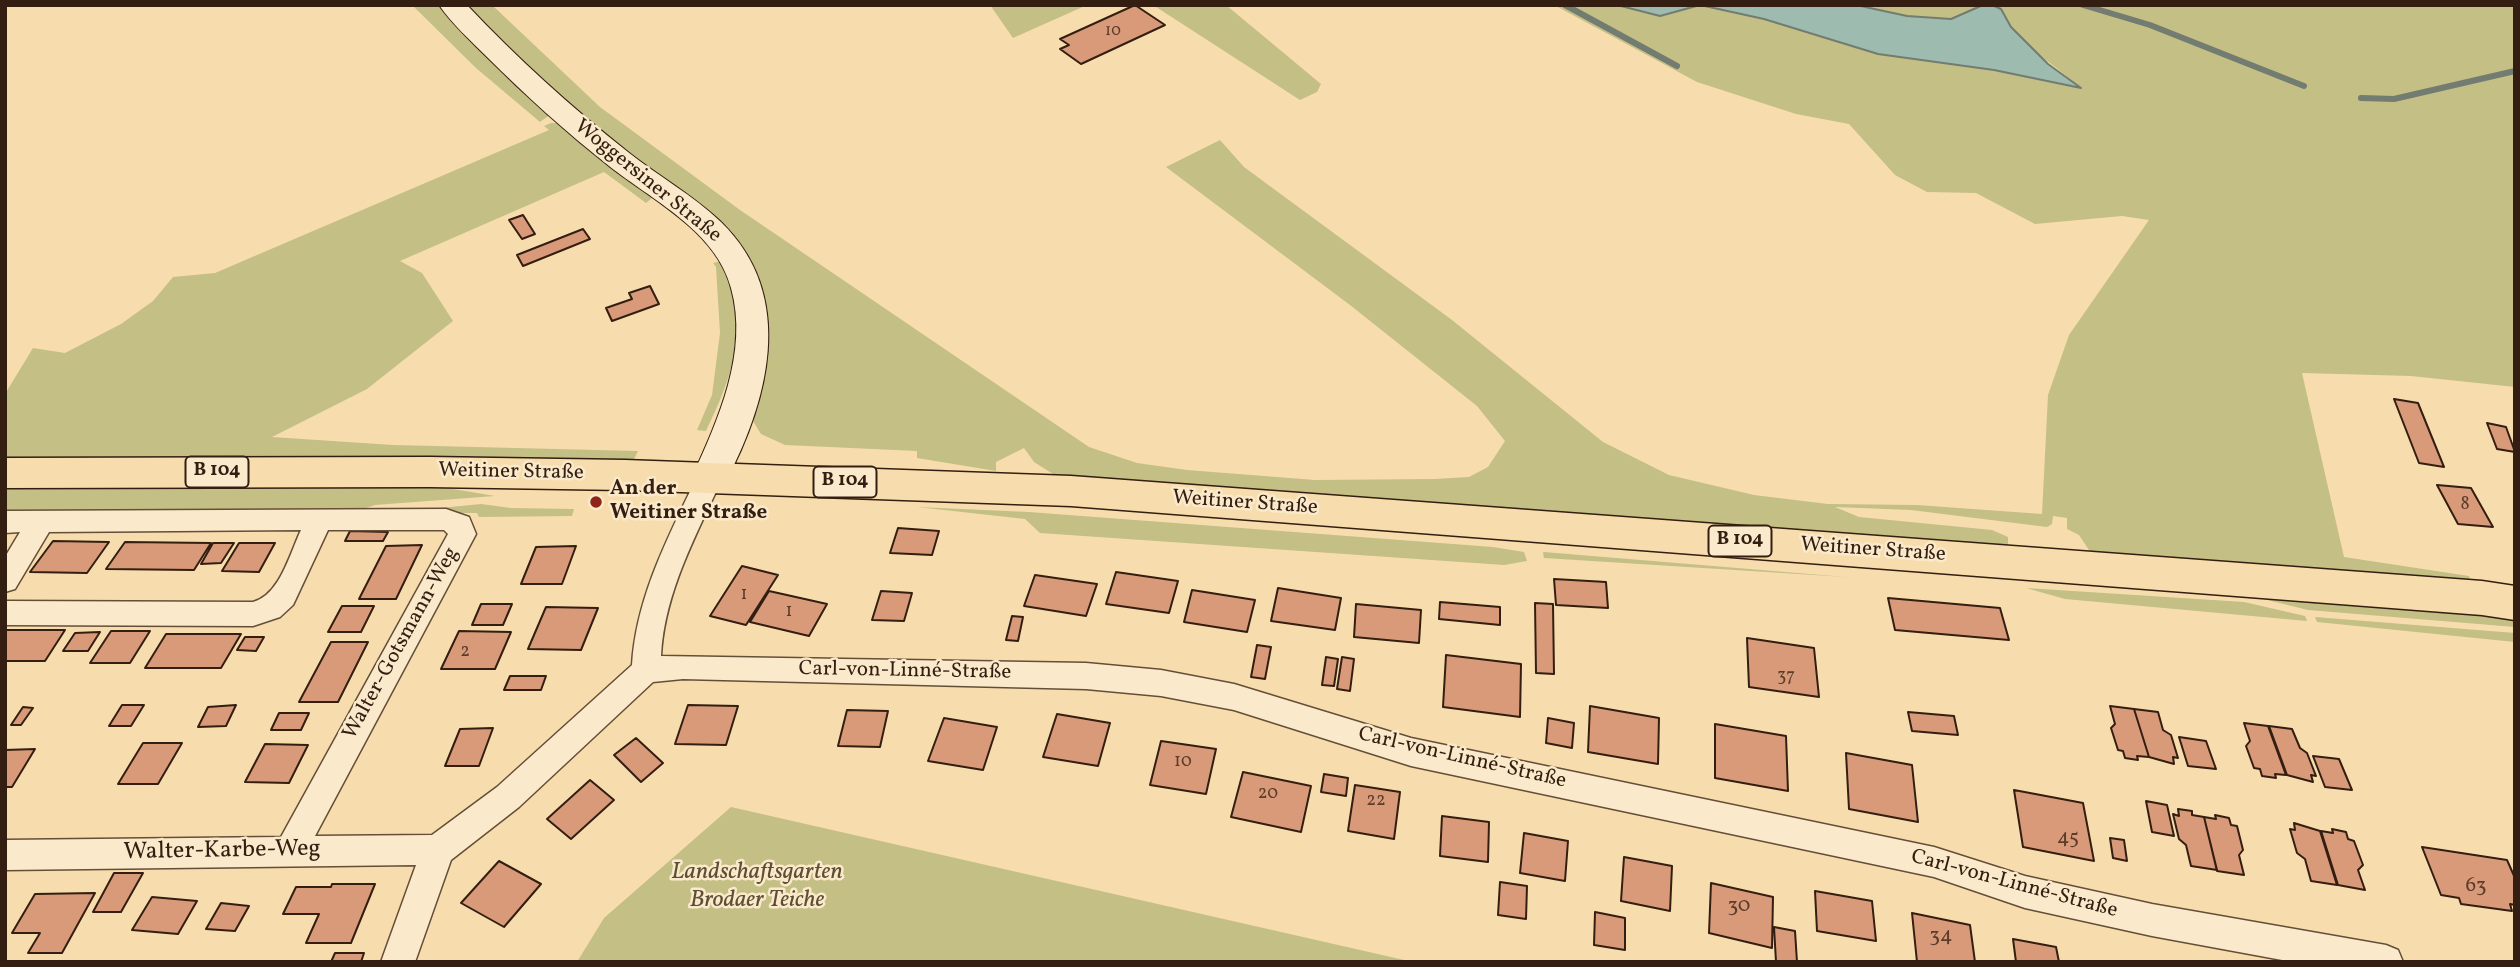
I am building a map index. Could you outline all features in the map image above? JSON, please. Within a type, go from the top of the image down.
[{"type":"main road","name":"Woggersiner Straße","points":[[452,5],[498,55],[563,115],[713,231],[741,268],[754,313],[752,351],[732,431],[710,477]]},
{"type":"main road","name":"Weitiner Straße","points":[[5,473],[429,472],[710,477],[1071,491],[2504,600]]},
{"type":"street","points":[[398,962],[438,850],[508,797],[646,670],[648,635],[653,615],[710,477]]},
{"type":"street","name":"Walter-Gotsmann-Weg","points":[[5,523],[446,519],[459,524],[462,534],[290,851]]},
{"type":"street","points":[[5,613],[253,614],[270,609],[283,597],[318,520]]},
{"type":"street","points":[[5,581],[41,522]]},
{"type":"street","name":"Carl-von-Linné-Straße","points":[[646,670],[683,667],[1086,676],[1161,683],[1234,696],[1411,752],[1934,862],[2025,892],[2152,920],[2386,962]]},
{"type":"street","name":"Walter-Karbe-Weg","points":[[5,855],[438,850]]},
{"type":"green space","points":[[412,5],[439,5],[551,114],[540,122],[476,68]]},
{"type":"green space","points":[[462,5],[492,5],[600,107],[740,210],[1089,447],[1137,463],[1187,470],[1315,480],[1469,477],[1488,467],[1505,441],[1477,406],[1350,305],[1166,167],[1220,140],[1244,167],[1452,320],[1603,442],[1669,475],[1754,495],[1828,504],[1917,505],[2042,514],[2048,395],[2069,335],[2149,220],[2122,216],[2035,224],[1976,193],[1927,192],[1895,175],[1849,124],[1796,114],[1697,82],[1554,5],[1617,5],[1660,16],[1700,5],[2078,87],[2025,43],[2001,11],[1993,5],[2515,5],[2515,387],[2411,376],[2302,373],[2344,557],[2469,576],[2471,582],[2093,556],[2079,535],[2067,529],[2067,518],[2053,516],[2052,524],[2047,527],[1911,510],[1835,507],[1859,517],[1992,530],[2008,537],[2008,545],[2002,546],[1053,474],[1034,462],[1024,448],[996,462],[996,471],[917,458],[917,451],[785,445],[761,434],[753,421],[762,368],[766,319],[757,272],[745,249],[727,226],[579,117]]},
{"type":"green space","points":[[990,5],[1087,5],[1013,38]]},
{"type":"green space","points":[[1153,5],[1226,5],[1321,84],[1317,92],[1300,100]]},
{"type":"green space","points":[[1856,5],[1983,5],[1951,19],[1907,16]]},
{"type":"green space","points":[[560,123],[652,198],[646,203],[604,172],[400,261],[422,273],[453,321],[367,389],[272,437],[393,445],[638,451],[634,459],[5,460],[5,394],[33,348],[65,353],[121,324],[153,301],[173,277],[215,273],[549,130],[544,126]]},
{"type":"green space","points":[[721,261],[737,303],[736,347],[716,411],[706,431],[697,430],[712,395],[720,333],[716,267],[713,263]]},
{"type":"green space","points":[[5,483],[417,483],[495,496],[375,505],[349,514],[5,516]]},
{"type":"green space","points":[[481,504],[511,508],[574,509],[572,516],[479,517],[477,513],[389,513]]},
{"type":"green space","points":[[917,507],[1029,512],[1493,547],[1524,552],[1527,561],[1504,565],[1040,533],[1025,519]]},
{"type":"green space","points":[[1544,552],[1846,577],[1544,558]]},
{"type":"green space","points":[[2026,588],[2244,602],[2305,616],[2307,621],[2065,599]]},
{"type":"green space","points":[[2243,594],[2515,617],[2515,627],[2308,610]]},
{"type":"green space","points":[[2315,617],[2515,633],[2515,642],[2317,622]]},
{"type":"green space","name":"Landschaftsgarten Brodaer Teiche","points":[[731,807],[1413,962],[577,962],[604,918]]},
{"type":"shaded area","points":[[1617,5],[1700,5],[1660,16]]},
{"type":"shaded area","points":[[1700,5],[1856,5],[1907,16],[1951,19],[1983,5],[1992,5],[2001,9],[2011,27],[2048,64],[2081,88],[1994,70],[1878,54],[1764,19]]},
{"type":"building","points":[[1135,5],[1165,25],[1081,64],[1060,49],[1069,45],[1060,39]]},
{"type":"building","points":[[523,215],[535,234],[522,239],[509,220]]},
{"type":"building","points":[[583,229],[590,239],[523,266],[517,255]]},
{"type":"building","points":[[650,286],[659,304],[612,321],[606,308],[632,299],[629,293]]},
{"type":"building","points":[[2394,399],[2418,403],[2444,467],[2419,463]]},
{"type":"building","points":[[2487,423],[2506,427],[2515,452],[2497,449]]},
{"type":"building","points":[[2437,485],[2471,488],[2493,527],[2458,524]]},
{"type":"building","points":[[898,528],[939,531],[932,555],[890,553]]},
{"type":"building","points":[[350,531],[388,532],[383,541],[345,541]]},
{"type":"building","points":[[53,541],[109,542],[87,573],[30,572]]},
{"type":"building","points":[[125,542],[211,543],[194,570],[106,569]]},
{"type":"building","points":[[213,543],[234,543],[221,563],[201,564]]},
{"type":"building","points":[[239,543],[275,543],[259,572],[222,571]]},
{"type":"building","points":[[422,545],[396,599],[359,599],[386,546]]},
{"type":"building","points":[[576,546],[562,584],[521,584],[536,547]]},
{"type":"building","points":[[742,566],[778,575],[746,625],[710,616]]},
{"type":"building","points":[[1116,572],[1178,581],[1169,613],[1106,604]]},
{"type":"building","points":[[1035,575],[1097,584],[1086,616],[1024,606]]},
{"type":"building","points":[[1554,579],[1606,582],[1608,608],[1556,605]]},
{"type":"building","points":[[1278,588],[1341,598],[1335,630],[1271,621]]},
{"type":"building","points":[[1192,590],[1255,600],[1247,632],[1184,622]]},
{"type":"building","points":[[769,591],[827,604],[809,636],[750,622]]},
{"type":"building","points":[[881,591],[912,593],[904,621],[872,620]]},
{"type":"building","points":[[1888,598],[2000,608],[2009,640],[1895,630]]},
{"type":"building","points":[[1440,602],[1500,607],[1500,625],[1439,619]]},
{"type":"building","points":[[1535,603],[1553,604],[1554,674],[1536,673]]},
{"type":"building","points":[[481,604],[512,604],[503,625],[472,625]]},
{"type":"building","points":[[1356,604],[1421,610],[1419,643],[1354,637]]},
{"type":"building","points":[[342,606],[374,606],[361,632],[328,632]]},
{"type":"building","points":[[546,607],[598,608],[581,650],[528,649]]},
{"type":"building","points":[[1012,616],[1023,617],[1018,641],[1006,640]]},
{"type":"building","points":[[5,630],[65,630],[45,661],[5,661]]},
{"type":"building","points":[[111,631],[150,631],[130,663],[90,663]]},
{"type":"building","points":[[459,631],[511,632],[495,669],[441,669]]},
{"type":"building","points":[[100,632],[88,651],[63,651],[75,633]]},
{"type":"building","points":[[166,634],[241,634],[221,668],[145,668]]},
{"type":"building","points":[[245,637],[264,637],[256,651],[237,650]]},
{"type":"building","points":[[1747,638],[1814,648],[1819,697],[1749,687]]},
{"type":"building","points":[[331,642],[368,642],[338,702],[299,702]]},
{"type":"building","points":[[1257,645],[1271,647],[1265,679],[1251,677]]},
{"type":"building","points":[[1446,655],[1521,664],[1520,717],[1443,707]]},
{"type":"building","points":[[1326,657],[1338,659],[1334,686],[1322,685]]},
{"type":"building","points":[[1342,657],[1354,659],[1350,691],[1337,689]]},
{"type":"building","points":[[510,676],[546,676],[541,690],[504,690]]},
{"type":"building","points":[[122,705],[144,705],[131,726],[109,726]]},
{"type":"building","points":[[236,705],[226,726],[198,727],[208,707]]},
{"type":"building","points":[[688,705],[738,706],[726,745],[675,744]]},
{"type":"building","points":[[1590,706],[1659,718],[1658,764],[1588,752]]},
{"type":"building","points":[[2110,706],[2134,709],[2149,757],[2137,756],[2138,760],[2125,758],[2123,751],[2118,750],[2111,728],[2115,724]]},
{"type":"building","points":[[23,707],[33,708],[21,725],[11,725]]},
{"type":"building","points":[[2134,709],[2158,712],[2163,730],[2171,735],[2178,758],[2173,757],[2174,764],[2149,757]]},
{"type":"building","points":[[847,710],[888,711],[880,747],[838,746]]},
{"type":"building","points":[[1908,712],[1954,716],[1958,735],[1912,731]]},
{"type":"building","points":[[279,713],[309,713],[301,730],[271,730]]},
{"type":"building","points":[[1057,714],[1110,723],[1098,766],[1043,757]]},
{"type":"building","points":[[944,718],[997,727],[983,770],[928,761]]},
{"type":"building","points":[[1548,718],[1574,723],[1572,748],[1546,743]]},
{"type":"building","points":[[2244,723],[2268,726],[2286,775],[2275,774],[2276,778],[2262,776],[2260,769],[2254,768],[2246,746],[2250,741]]},
{"type":"building","points":[[1715,724],[1786,736],[1788,791],[1715,778]]},
{"type":"building","points":[[2269,726],[2292,729],[2300,748],[2307,753],[2316,776],[2311,775],[2313,782],[2287,775]]},
{"type":"building","points":[[493,728],[479,766],[445,766],[460,729]]},
{"type":"building","points":[[2179,737],[2206,741],[2216,769],[2188,766]]},
{"type":"building","points":[[636,738],[663,763],[641,782],[614,755]]},
{"type":"building","points":[[1161,741],[1216,749],[1206,794],[1150,785]]},
{"type":"building","points":[[143,743],[182,743],[158,784],[118,784]]},
{"type":"building","points":[[265,744],[308,745],[289,783],[245,782]]},
{"type":"building","points":[[35,749],[12,787],[5,787],[5,750]]},
{"type":"building","points":[[1846,753],[1912,765],[1918,822],[1849,809]]},
{"type":"building","points":[[2313,756],[2339,759],[2352,790],[2325,787]]},
{"type":"building","points":[[1243,772],[1311,786],[1301,832],[1231,817]]},
{"type":"building","points":[[1324,774],[1348,778],[1346,796],[1321,792]]},
{"type":"building","points":[[590,780],[614,800],[571,839],[547,819]]},
{"type":"building","points":[[1355,785],[1400,792],[1394,839],[1348,831]]},
{"type":"building","points":[[2014,790],[2083,803],[2094,861],[2023,847]]},
{"type":"building","points":[[2146,801],[2167,805],[2174,836],[2152,832]]},
{"type":"building","points":[[2178,809],[2192,811],[2192,815],[2204,817],[2217,870],[2191,866],[2186,845],[2179,839],[2173,814],[2179,816]]},
{"type":"building","points":[[2215,815],[2229,818],[2231,825],[2237,826],[2243,850],[2239,855],[2244,875],[2217,871],[2204,817],[2216,819]]},
{"type":"building","points":[[1442,816],[1489,822],[1488,862],[1440,856]]},
{"type":"building","points":[[2294,823],[2320,831],[2337,885],[2311,881],[2305,859],[2297,853],[2290,829],[2295,830]]},
{"type":"building","points":[[2332,829],[2346,832],[2348,839],[2354,841],[2363,865],[2358,870],[2365,890],[2338,885],[2321,831],[2333,833]]},
{"type":"building","points":[[1524,833],[1568,841],[1565,881],[1520,873]]},
{"type":"building","points":[[2110,838],[2124,840],[2127,861],[2113,858]]},
{"type":"building","points":[[2422,847],[2507,860],[2515,878],[2515,905],[2510,904],[2512,911],[2461,904],[2459,898],[2441,895]]},
{"type":"building","points":[[1624,857],[1672,866],[1670,911],[1621,901]]},
{"type":"building","points":[[499,861],[541,884],[504,927],[461,903]]},
{"type":"building","points":[[114,873],[143,873],[121,912],[93,912]]},
{"type":"building","points":[[1500,882],[1527,886],[1526,919],[1498,915]]},
{"type":"building","points":[[1711,883],[1773,897],[1772,948],[1709,933]]},
{"type":"building","points":[[332,884],[375,884],[351,943],[306,943],[319,914],[283,914],[296,887],[331,887]]},
{"type":"building","points":[[1815,891],[1872,901],[1876,941],[1817,931]]},
{"type":"building","points":[[95,893],[62,953],[28,953],[40,933],[12,933],[35,894]]},
{"type":"building","points":[[152,897],[197,901],[178,934],[132,930]]},
{"type":"building","points":[[221,903],[249,906],[235,931],[206,929]]},
{"type":"building","points":[[1595,912],[1625,918],[1625,950],[1594,945]]},
{"type":"building","points":[[1912,913],[1970,925],[1975,962],[1917,962]]},
{"type":"building","points":[[1774,927],[1795,931],[1797,962],[1776,962]]},
{"type":"building","points":[[2013,939],[2056,947],[2059,962],[2016,962]]},
{"type":"building","points":[[335,953],[364,953],[361,962],[331,962]]},
{"type":"waterway","points":[[1565,5],[1677,66]]},
{"type":"waterway","points":[[2083,5],[2150,25],[2304,86]]},
{"type":"waterway","points":[[2361,98],[2394,99],[2515,71]]},
{"type":"place","name":"An der Weitiner Straße","points":[[596,502]]}]
